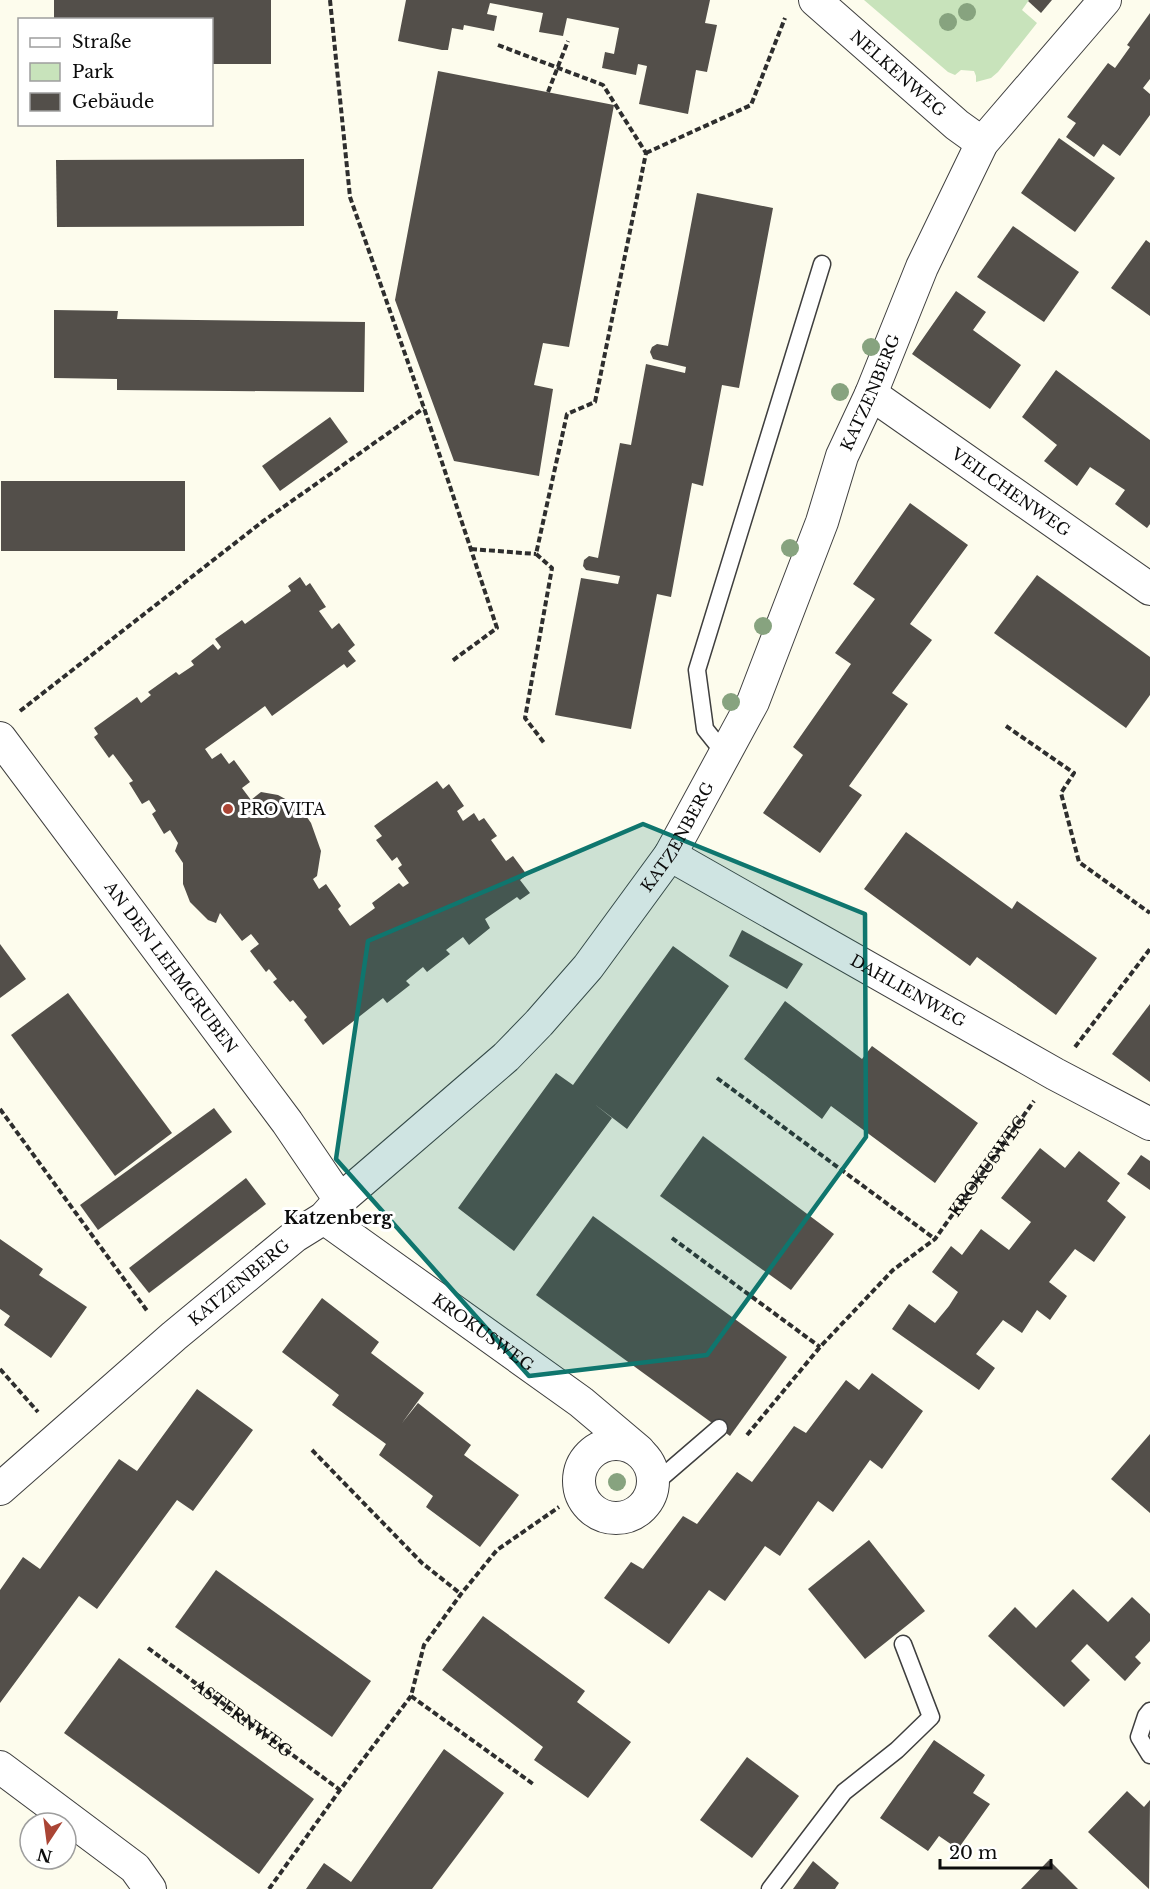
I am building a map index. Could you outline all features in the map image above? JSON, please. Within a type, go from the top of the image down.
[{"type":"street","name":"KATZENBERG","points":[[0,1489],[174,1336],[332,1209],[506,1057],[588,967],[670,855],[753,702],[818,533],[842,456],[871,394],[922,267],[982,143],[1105,0]]},
{"type":"street","name":"NELKENWEG","points":[[801,5],[982,143]]},
{"type":"street","name":"VEILCHENWEG","points":[[871,394],[1150,589]]},
{"type":"street","name":"AN DEN LEHMGRUBEN","points":[[0,738],[286,1122],[332,1209]]},
{"type":"street","name":"DAHLIENWEG","points":[[670,855],[1055,1074],[1150,1124]]},
{"type":"street","name":"KROKUSWEG","points":[[332,1209],[581,1402],[639,1451],[650,1466],[654,1484]]},
{"type":"street","points":[[639,1451],[628,1445],[615,1444],[603,1446],[592,1452],[584,1461],[579,1473],[582,1497],[589,1507],[599,1514],[611,1518],[623,1518],[635,1514],[645,1506],[654,1484]]},
{"type":"street","points":[[0,1767],[135,1868],[152,1889],[164,1887],[176,1889]]},
{"type":"lane","points":[[725,754],[705,729],[698,670],[822,264]]},
{"type":"lane","points":[[654,1484],[720,1428]]},
{"type":"lane","points":[[770,1889],[844,1792],[897,1750],[931,1717],[903,1644]]},
{"type":"lane","points":[[1150,1711],[1139,1737],[1150,1755]]},
{"type":"path","points":[[330,0],[350,197],[424,408],[497,628],[452,661]]},
{"type":"path","points":[[646,153],[751,105],[801,5]]},
{"type":"path","points":[[548,92],[568,41]]},
{"type":"path","points":[[498,45],[603,85],[646,153],[595,402],[567,414],[536,554]]},
{"type":"path","points":[[19,712],[262,522],[424,408]]},
{"type":"path","points":[[471,549],[536,554],[552,568],[525,718],[545,744]]},
{"type":"path","points":[[1006,726],[1074,773],[1061,793],[1079,862],[1150,913]]},
{"type":"path","points":[[1069,1055],[1150,949]]},
{"type":"path","points":[[717,1078],[935,1239]]},
{"type":"path","name":"KROKUSWEG","points":[[746,1436],[820,1347],[892,1270],[935,1239],[1035,1100]]},
{"type":"path","points":[[0,1109],[152,1318]]},
{"type":"path","points":[[672,1238],[820,1347]]},
{"type":"path","points":[[0,1369],[40,1415]]},
{"type":"path","points":[[312,1450],[422,1563],[461,1593]]},
{"type":"path","points":[[269,1889],[411,1696],[424,1645],[461,1593],[497,1550],[559,1507]]},
{"type":"path","name":"ASTERNWEG","points":[[148,1648],[340,1790]]},
{"type":"path","points":[[411,1696],[533,1784]]},
{"type":"highlighted area","points":[[643,824],[865,914],[866,1137],[707,1355],[529,1376],[336,1159],[368,941]]},
{"type":"green space","points":[[864,0],[1029,0],[1022,10],[1037,23],[998,72],[991,78],[976,82],[974,71],[961,70],[955,75],[948,72]]},
{"type":"building","points":[[54,0],[271,0],[271,64],[213,64],[213,18],[54,18]]},
{"type":"building","points":[[406,0],[710,0],[705,23],[717,25],[707,72],[696,70],[688,114],[639,104],[647,66],[638,64],[636,75],[602,68],[605,52],[614,54],[619,28],[567,18],[563,36],[539,32],[543,13],[490,3],[487,14],[497,16],[494,31],[464,25],[463,30],[452,28],[448,50],[442,50],[398,41]]},
{"type":"building","points":[[1029,0],[1052,0],[1041,13]]},
{"type":"building","points":[[1150,13],[1150,79],[1143,88],[1150,94],[1150,115],[1120,156],[1103,144],[1094,157],[1066,137],[1076,123],[1067,117],[1108,63],[1115,68],[1130,47],[1127,45]]},
{"type":"building","points":[[438,71],[614,105],[569,347],[543,343],[534,385],[553,389],[539,476],[454,461],[395,300]]},
{"type":"building","points":[[1059,138],[1115,178],[1075,232],[1021,193]]},
{"type":"building","points":[[304,159],[304,226],[57,227],[56,160]]},
{"type":"building","points":[[697,193],[773,208],[739,388],[722,385],[703,486],[692,483],[671,597],[657,594],[631,729],[555,715],[581,578],[618,584],[620,576],[586,570],[583,566],[584,560],[589,556],[598,558],[620,443],[631,445],[646,364],[685,373],[686,367],[653,359],[650,352],[657,344],[668,346]]},
{"type":"building","points":[[1013,226],[1079,272],[1044,322],[977,277]]},
{"type":"building","points":[[1146,240],[1150,243],[1150,316],[1111,288]]},
{"type":"building","points":[[956,291],[986,312],[973,330],[1021,365],[990,409],[912,354]]},
{"type":"building","points":[[54,310],[118,311],[117,319],[365,322],[364,392],[117,390],[117,379],[54,378]]},
{"type":"building","points":[[1056,370],[1150,440],[1150,524],[1147,528],[1115,504],[1125,490],[1090,467],[1077,486],[1044,461],[1057,445],[1022,417]]},
{"type":"building","points":[[330,417],[348,442],[280,491],[262,466]]},
{"type":"building","points":[[1,481],[185,481],[185,551],[1,551]]},
{"type":"building","points":[[910,503],[968,545],[910,624],[932,640],[892,693],[908,704],[849,786],[862,795],[820,853],[763,813],[803,755],[793,747],[851,664],[835,653],[875,599],[853,584]]},
{"type":"building","points":[[1037,575],[1150,657],[1150,695],[1126,728],[994,633]]},
{"type":"building","name":"PRO VITA","points":[[300,577],[306,586],[310,583],[326,607],[319,611],[332,629],[339,623],[355,645],[348,651],[356,661],[347,668],[344,664],[272,716],[265,706],[205,749],[212,759],[221,753],[229,764],[234,760],[250,782],[242,788],[251,800],[261,792],[278,795],[300,807],[311,823],[321,851],[317,876],[313,879],[319,889],[326,884],[341,906],[338,909],[350,926],[375,908],[372,903],[399,883],[403,887],[409,883],[398,868],[402,865],[397,857],[392,861],[376,840],[382,836],[374,826],[437,781],[443,789],[449,784],[464,806],[457,811],[463,821],[474,813],[479,821],[484,818],[497,836],[491,840],[506,861],[513,856],[527,875],[520,880],[530,893],[520,900],[517,897],[485,919],[490,928],[469,945],[463,937],[446,950],[450,954],[427,972],[423,967],[406,981],[410,985],[387,1003],[383,998],[323,1045],[304,1020],[307,1017],[293,1000],[290,1002],[273,982],[277,979],[269,969],[266,972],[250,951],[259,944],[251,934],[242,941],[220,913],[216,923],[208,920],[190,902],[183,884],[183,863],[175,851],[178,843],[170,830],[164,834],[152,814],[156,811],[149,800],[142,804],[129,783],[133,781],[113,754],[109,758],[94,737],[98,734],[94,728],[137,697],[141,703],[151,695],[148,692],[176,672],[179,675],[194,665],[191,661],[213,644],[218,650],[221,647],[215,639],[242,620],[245,624],[291,591],[288,586]]},
{"type":"building","points":[[906,832],[1012,909],[1017,901],[1097,958],[1056,1015],[977,957],[970,966],[864,889]]},
{"type":"building","points":[[742,930],[803,964],[787,989],[729,956]]},
{"type":"building","points":[[0,944],[26,979],[0,998]]},
{"type":"building","points":[[673,946],[729,986],[627,1129],[593,1103],[612,1118],[514,1251],[458,1208],[556,1073],[573,1085]]},
{"type":"building","points":[[68,993],[172,1133],[115,1176],[11,1035]]},
{"type":"building","points":[[785,1001],[862,1059],[872,1046],[978,1123],[935,1183],[831,1106],[822,1119],[744,1059]]},
{"type":"building","points":[[1150,1004],[1150,1082],[1112,1054]]},
{"type":"building","points":[[214,1108],[232,1132],[98,1230],[80,1205]]},
{"type":"building","points":[[703,1136],[834,1234],[791,1290],[660,1196]]},
{"type":"building","points":[[1040,1148],[1065,1168],[1079,1151],[1120,1183],[1107,1201],[1126,1217],[1094,1262],[1075,1249],[1049,1282],[1067,1296],[1050,1320],[1037,1310],[1022,1333],[1003,1320],[976,1354],[995,1368],[979,1390],[892,1329],[909,1304],[935,1323],[949,1306],[958,1292],[932,1272],[951,1246],[962,1255],[981,1229],[1009,1250],[1031,1222],[1001,1198]]},
{"type":"building","points":[[1141,1155],[1150,1161],[1150,1190],[1127,1174]]},
{"type":"building","points":[[246,1178],[266,1204],[149,1293],[129,1268]]},
{"type":"building","points":[[593,1216],[787,1357],[730,1436],[536,1295]]},
{"type":"building","points":[[0,1239],[43,1269],[39,1275],[87,1307],[51,1358],[4,1325],[10,1316],[0,1309]]},
{"type":"building","points":[[322,1298],[379,1342],[371,1353],[424,1393],[402,1423],[418,1403],[471,1445],[464,1455],[519,1495],[480,1547],[426,1507],[433,1496],[379,1455],[386,1444],[332,1405],[339,1395],[282,1352]]},
{"type":"building","points":[[872,1373],[923,1411],[882,1469],[870,1460],[833,1512],[818,1501],[780,1556],[765,1546],[725,1601],[709,1590],[669,1644],[604,1598],[631,1562],[643,1569],[683,1516],[697,1524],[737,1472],[752,1482],[794,1426],[806,1433],[846,1380],[859,1390]]},
{"type":"building","points":[[197,1389],[253,1430],[193,1511],[177,1500],[97,1609],[79,1596],[0,1703],[0,1590],[23,1557],[40,1569],[119,1459],[137,1471]]},
{"type":"building","points":[[1150,1434],[1150,1513],[1111,1479]]},
{"type":"building","points":[[869,1540],[925,1611],[865,1659],[808,1589]]},
{"type":"building","points":[[216,1570],[371,1681],[332,1737],[175,1627]]},
{"type":"building","points":[[1073,1589],[1108,1622],[1132,1597],[1150,1614],[1150,1641],[1135,1657],[1141,1663],[1125,1681],[1087,1644],[1071,1661],[1090,1680],[1064,1707],[988,1636],[1015,1607],[1036,1628]]},
{"type":"building","points":[[483,1616],[585,1691],[577,1702],[631,1742],[588,1798],[534,1760],[543,1747],[442,1670]]},
{"type":"building","points":[[119,1658],[314,1799],[259,1874],[64,1733]]},
{"type":"building","points":[[934,1740],[985,1775],[973,1793],[990,1804],[958,1849],[939,1836],[928,1851],[880,1818]]},
{"type":"building","points":[[444,1749],[504,1793],[432,1889],[306,1889],[324,1863],[351,1882]]},
{"type":"building","points":[[747,1757],[799,1796],[752,1858],[700,1820]]},
{"type":"building","points":[[1127,1791],[1144,1807],[1150,1800],[1149,1889],[1088,1832]]},
{"type":"building","points":[[1049,1860],[1078,1889],[1021,1889]]},
{"type":"building","points":[[813,1861],[839,1883],[835,1889],[793,1889]]},
{"type":"place","name":"PRO VITA","points":[[228,809]]},
{"type":"district","name":"Katzenberg","points":[[338,1218]]}]
